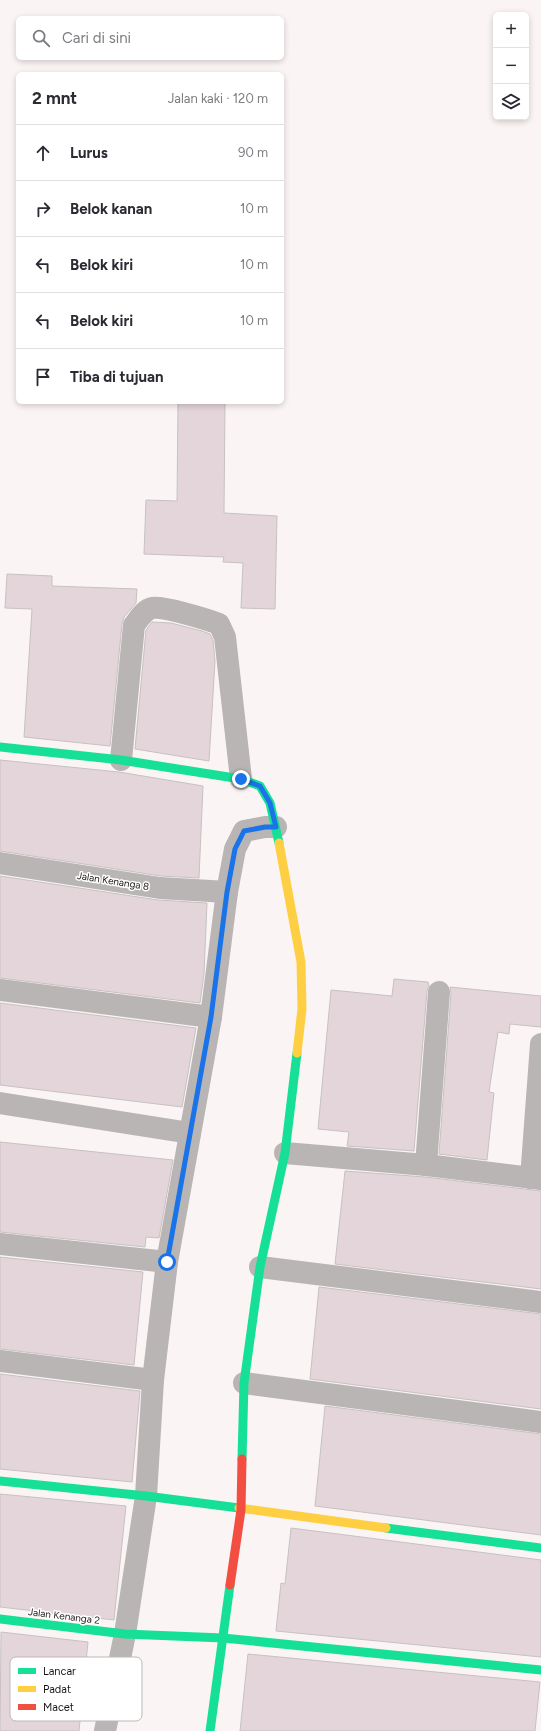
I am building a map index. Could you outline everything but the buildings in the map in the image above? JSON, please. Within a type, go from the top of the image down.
[{"type":"street","points":[[120,760],[134,625],[142,614],[152,608],[161,608],[205,619],[218,624],[225,637],[241,779]]},
{"type":"street","points":[[0,748],[120,760],[241,779],[260,786],[270,803],[276,827],[300,962],[302,1009],[285,1153],[260,1267],[244,1383],[241,1510],[210,1731]]},
{"type":"street","points":[[120,1657],[146,1496],[153,1380],[167,1262],[211,1017],[227,892],[235,849],[244,831],[265,827],[276,827]]},
{"type":"street","name":"Jalan Kenanga 8","points":[[0,863],[160,888],[227,892]]},
{"type":"street","points":[[0,990],[211,1017]]},
{"type":"street","points":[[426,1165],[439,992]]},
{"type":"street","points":[[285,1153],[426,1165],[536,1178],[541,1044]]},
{"type":"street","points":[[0,1103],[190,1133]]},
{"type":"street","points":[[0,1244],[167,1262]]},
{"type":"street","points":[[260,1267],[541,1302]]},
{"type":"street","points":[[0,1361],[153,1380]]},
{"type":"street","points":[[244,1383],[541,1422]]},
{"type":"street","points":[[0,1481],[146,1496],[241,1510],[541,1548]]},
{"type":"street","name":"Jalan Kenanga 2","points":[[0,1619],[125,1634],[223,1638],[541,1670]]},
{"type":"street","points":[[105,1731],[107,1721]]},
{"type":"traffic: fast","points":[[0,747],[121,760],[241,779],[260,786],[270,803],[279,843]]},
{"type":"traffic: fast","points":[[242,1459],[244,1383],[260,1267],[285,1153],[297,1053]]},
{"type":"traffic: fast","points":[[0,1481],[146,1496],[239,1508]]},
{"type":"traffic: fast","points":[[386,1528],[541,1548]]},
{"type":"traffic: fast","points":[[210,1731],[230,1585]]},
{"type":"traffic: fast","points":[[0,1619],[125,1634],[223,1638],[541,1670]]},
{"type":"traffic: slow","points":[[279,843],[301,962],[302,1009],[297,1053]]},
{"type":"traffic: slow","points":[[239,1508],[386,1528]]},
{"type":"traffic: jam","points":[[230,1585],[241,1510],[242,1459]]},
{"type":"route","points":[[167,1262],[211,1017],[227,892],[235,849],[244,831],[265,827],[276,827],[270,803],[260,786],[241,779]]}]
